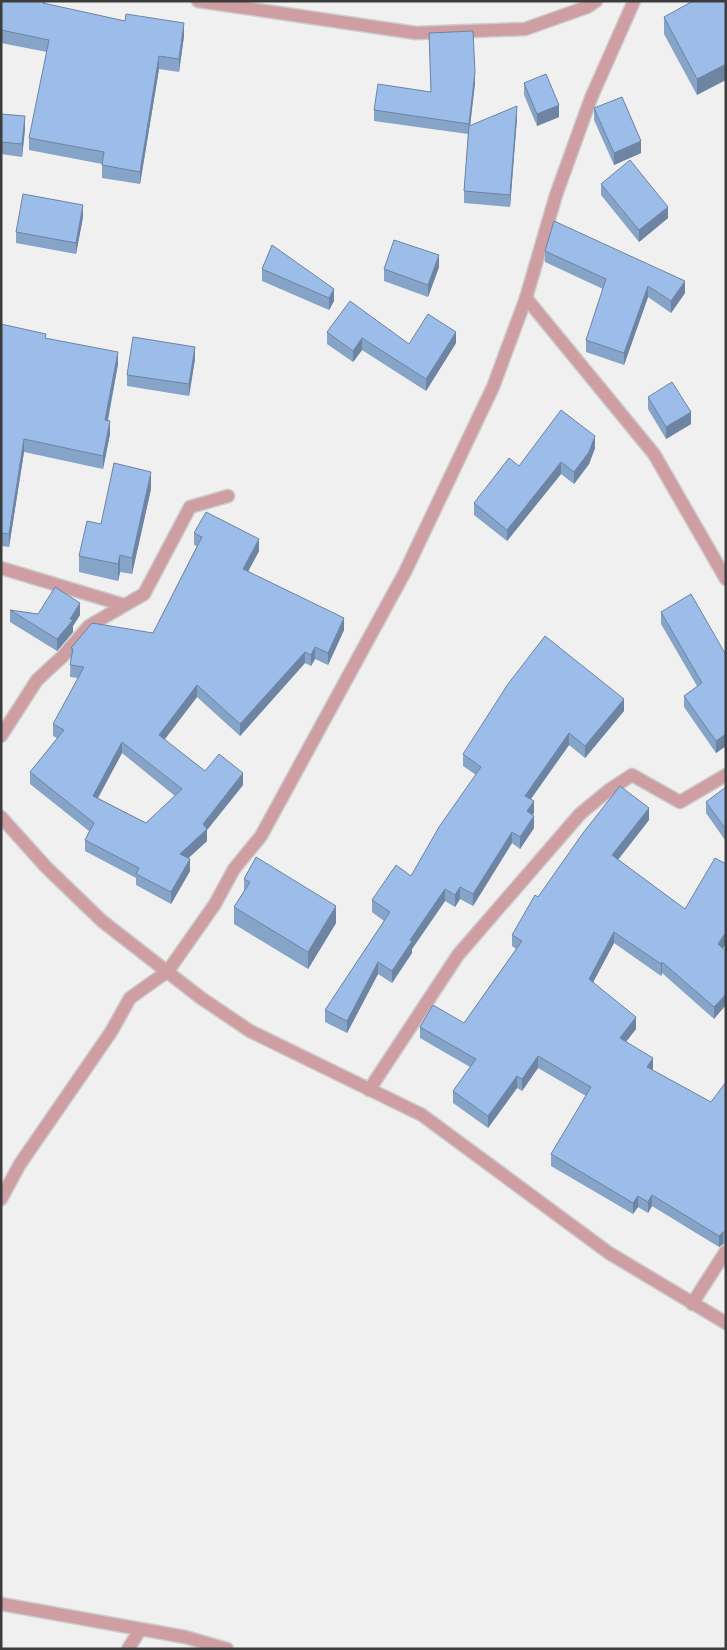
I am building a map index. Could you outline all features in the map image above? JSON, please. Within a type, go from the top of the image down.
[{"type":"street","points":[[198,1],[416,33],[525,29],[587,7],[596,1]]},
{"type":"street","points":[[1,1198],[20,1164],[111,1032],[130,998],[168,971],[215,904],[234,869],[261,836],[406,572],[493,386],[526,298],[556,195],[588,107],[634,1]]},
{"type":"street","points":[[526,298],[654,454],[726,579]]},
{"type":"street","points":[[1,736],[37,680],[62,657],[88,626],[144,594],[190,507],[228,496]]},
{"type":"street","points":[[1,568],[124,606]]},
{"type":"street","points":[[369,1090],[458,955],[580,814],[608,790],[632,775],[680,802],[726,775]]},
{"type":"street","points":[[1,817],[46,867],[102,921],[201,998],[250,1032],[422,1115],[609,1253],[726,1323]]},
{"type":"street","points":[[692,1304],[726,1250]]},
{"type":"street","points":[[1,1604],[68,1614],[140,1630],[185,1637],[227,1649]]},
{"type":"street","points":[[128,1649],[140,1630]]},
{"type":"building","points":[[1,1],[44,1],[43,3],[125,21],[126,14],[184,23],[179,59],[159,56],[140,172],[102,165],[104,152],[29,138],[49,40],[1,30]]},
{"type":"building","points":[[693,1],[726,1],[726,64],[697,79],[664,17]]},
{"type":"building","points":[[473,31],[475,72],[469,124],[374,110],[378,84],[431,92],[429,33]]},
{"type":"building","points":[[546,74],[559,105],[537,114],[524,83]]},
{"type":"building","points":[[622,97],[641,141],[614,153],[594,108]]},
{"type":"building","points":[[517,106],[510,195],[464,191],[469,126]]},
{"type":"building","points":[[1,114],[25,116],[22,144],[1,142]]},
{"type":"building","points":[[630,160],[668,207],[639,230],[601,184]]},
{"type":"building","points":[[23,194],[83,205],[76,243],[16,232]]},
{"type":"building","points":[[554,221],[685,281],[671,301],[648,286],[624,353],[586,340],[606,279],[545,251]]},
{"type":"building","points":[[394,240],[439,255],[428,285],[384,269]]},
{"type":"building","points":[[272,245],[334,289],[329,298],[262,269]]},
{"type":"building","points":[[350,301],[409,344],[428,314],[456,332],[426,379],[362,338],[353,351],[327,332]]},
{"type":"building","points":[[1,324],[46,334],[45,338],[118,352],[105,420],[110,421],[103,456],[24,439],[9,534],[1,533]]},
{"type":"building","points":[[133,337],[195,347],[189,384],[127,375]]},
{"type":"building","points":[[672,382],[691,412],[666,427],[648,397]]},
{"type":"building","points":[[561,410],[595,436],[589,452],[574,472],[561,462],[507,530],[474,503],[509,458],[519,466]]},
{"type":"building","points":[[114,463],[151,472],[132,558],[120,555],[118,564],[79,556],[87,521],[101,524]]},
{"type":"building","points":[[206,512],[259,539],[243,569],[344,618],[328,653],[315,647],[311,655],[305,652],[240,724],[197,685],[159,735],[205,771],[219,754],[243,773],[203,824],[207,829],[180,854],[190,859],[171,892],[136,874],[139,868],[85,840],[94,823],[30,772],[64,730],[53,724],[84,667],[70,665],[73,649],[71,648],[92,623],[153,633],[202,537],[194,533]],"holes":[[[122,742],[182,789],[146,823],[93,796]]]},
{"type":"building","points":[[55,587],[80,603],[70,619],[73,620],[57,639],[10,610],[38,614]]},
{"type":"building","points":[[691,594],[726,655],[726,734],[716,741],[684,696],[702,683],[661,612]]},
{"type":"building","points":[[545,636],[624,699],[585,746],[569,733],[525,796],[534,801],[527,811],[534,816],[520,837],[512,832],[473,894],[460,887],[455,895],[445,889],[410,940],[412,941],[392,971],[378,962],[347,1021],[325,1010],[390,912],[372,900],[396,865],[411,876],[439,827],[481,767],[463,754],[508,684]]},
{"type":"building","points":[[620,786],[649,808],[612,855],[685,909],[715,858],[726,864],[726,932],[718,944],[726,951],[726,994],[714,1007],[662,962],[661,964],[614,932],[589,979],[636,1017],[620,1038],[653,1058],[647,1067],[711,1102],[726,1082],[726,1232],[719,1236],[652,1195],[648,1202],[638,1196],[633,1203],[551,1154],[591,1087],[538,1056],[522,1079],[517,1076],[488,1116],[453,1091],[476,1059],[420,1027],[433,1005],[464,1023],[522,941],[512,935],[535,895],[538,897],[583,833]]},
{"type":"building","points":[[726,787],[726,828],[725,828],[706,802]]},
{"type":"building","points":[[256,857],[336,906],[308,952],[234,907],[250,882],[244,879]]}]
